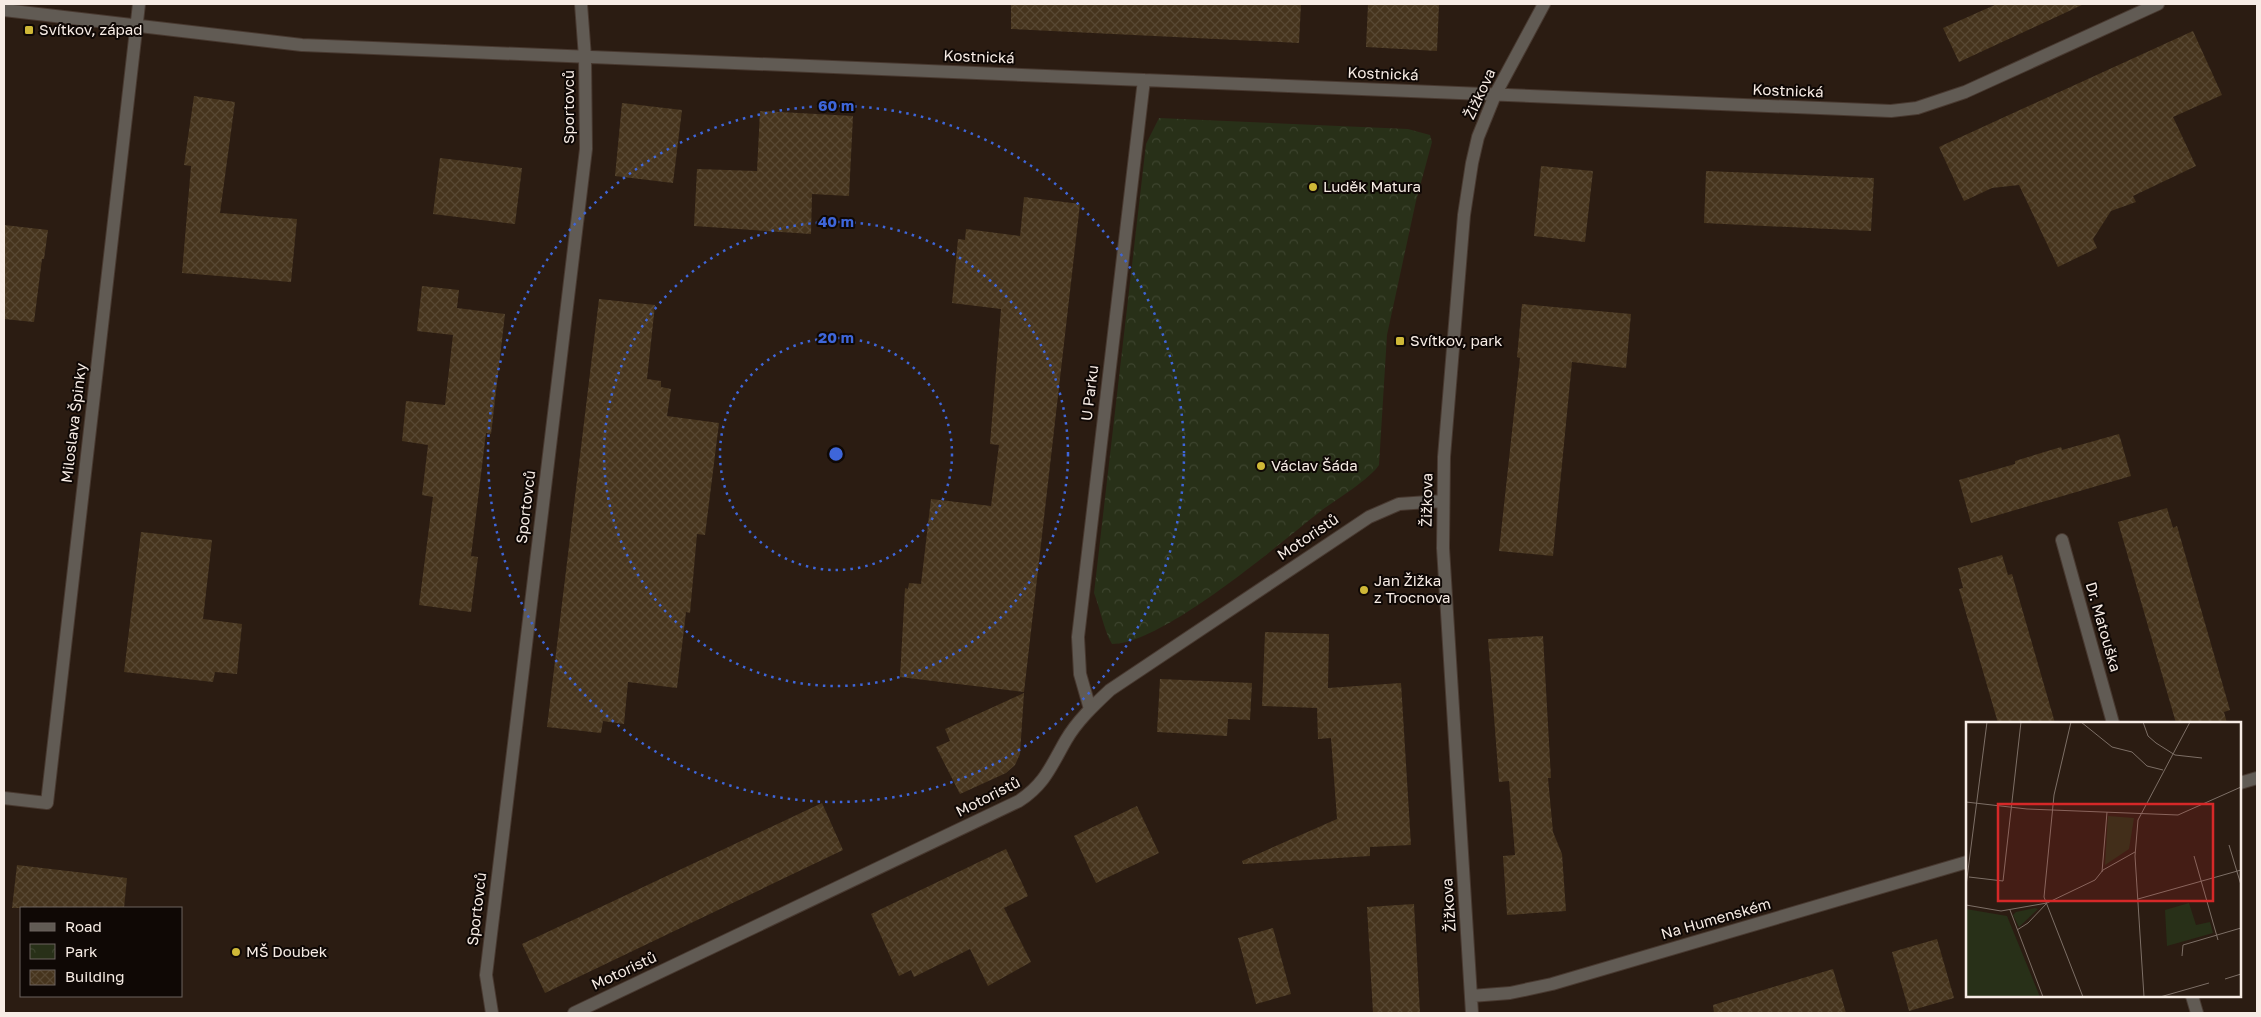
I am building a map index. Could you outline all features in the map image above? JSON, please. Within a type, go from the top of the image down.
[{"type":"street","name":"Miloslava Špinky","points":[[4,798],[46,803],[139,4]]},
{"type":"street","name":"Sportovců","points":[[492,1013],[486,974],[584,165],[586,132],[585,57],[581,4]]},
{"type":"street","name":"Žižkova","points":[[1472,1013],[1442,548],[1442,501],[1464,215],[1478,137],[1495,95],[1544,4]]},
{"type":"street","name":"Kostnická","points":[[4,10],[302,45],[1864,111],[1917,108],[1965,92],[2158,4]]},
{"type":"street","name":"U Parku","points":[[1090,708],[1080,674],[1078,637],[1144,80]]},
{"type":"street","name":"Motoristů","points":[[574,1013],[1019,802],[1034,791],[1046,777],[1066,740],[1090,708],[1110,690],[1145,665],[1368,517],[1399,504],[1442,501]]},
{"type":"street","name":"Dr. Matouška","points":[[2062,540],[2113,722]]},
{"type":"street","points":[[2241,783],[2257,778]]},
{"type":"street","name":"Na Humenském","points":[[1471,996],[1510,993],[1552,984],[1966,862]]},
{"type":"street","points":[[2192,997],[2197,1013]]},
{"type":"green space","points":[[1159,118],[1408,129],[1430,135],[1432,142],[1416,201],[1387,335],[1379,465],[1361,482],[1190,611],[1134,640],[1112,644],[1094,593],[1146,144]]},
{"type":"building","points":[[1011,4],[1301,4],[1299,43],[1011,29]]},
{"type":"building","points":[[1368,4],[1439,4],[1437,51],[1366,47]]},
{"type":"building","points":[[1997,4],[2084,4],[1959,62],[1943,28]]},
{"type":"building","points":[[2193,31],[2222,95],[2173,117],[2196,166],[2133,196],[2136,202],[2111,211],[2093,239],[2097,248],[2058,267],[2019,185],[1992,188],[1964,201],[1939,147]]},
{"type":"building","points":[[194,96],[235,102],[220,213],[297,219],[291,282],[182,273],[191,166],[184,165]]},
{"type":"building","points":[[622,103],[682,110],[673,183],[615,176]]},
{"type":"building","points":[[760,111],[853,116],[849,196],[812,194],[811,234],[694,226],[697,169],[757,171]]},
{"type":"building","points":[[440,158],[522,168],[515,224],[433,214]]},
{"type":"building","points":[[1541,166],[1593,171],[1585,242],[1534,236]]},
{"type":"building","points":[[1706,171],[1874,178],[1871,231],[1704,223]]},
{"type":"building","points":[[1024,197],[1080,204],[1024,692],[900,677],[905,588],[908,589],[909,583],[921,584],[931,499],[991,506],[999,445],[990,444],[1001,309],[952,303],[958,239],[965,240],[966,229],[1020,236]]},
{"type":"building","points":[[4,225],[48,230],[44,259],[42,259],[34,322],[4,319]]},
{"type":"building","points":[[422,286],[459,290],[457,308],[505,314],[491,434],[486,433],[471,556],[478,557],[471,612],[419,605],[433,497],[422,495],[428,445],[402,441],[406,401],[445,405],[453,335],[417,331]]},
{"type":"building","points":[[599,299],[655,305],[647,379],[661,381],[661,387],[671,389],[667,416],[719,423],[705,535],[697,534],[690,613],[686,612],[677,688],[628,682],[624,724],[603,721],[601,733],[547,727]]},
{"type":"building","points":[[1522,304],[1631,314],[1626,368],[1572,362],[1553,556],[1499,551],[1520,358],[1517,357]]},
{"type":"building","points":[[2119,434],[2131,476],[1971,523],[1959,480],[2015,464],[2015,461],[2061,447],[2062,450]]},
{"type":"building","points":[[2167,508],[2173,528],[2177,526],[2230,710],[2224,712],[2227,722],[2176,722],[2118,522]]},
{"type":"building","points":[[141,532],[212,540],[203,619],[242,624],[237,674],[215,672],[213,682],[124,672]]},
{"type":"building","points":[[2002,555],[2008,575],[2012,574],[2055,722],[1998,722],[1959,589],[1963,588],[1958,568]]},
{"type":"building","points":[[1265,632],[1329,634],[1328,688],[1401,683],[1411,845],[1370,847],[1370,856],[1243,864],[1242,861],[1337,819],[1331,738],[1318,739],[1317,708],[1262,706]]},
{"type":"building","points":[[1543,636],[1551,778],[1548,778],[1553,832],[1562,854],[1566,911],[1507,915],[1503,856],[1515,855],[1509,781],[1499,782],[1488,639]]},
{"type":"building","points":[[1160,679],[1252,683],[1250,720],[1228,719],[1227,736],[1157,732]]},
{"type":"building","points":[[1024,693],[1020,754],[1015,765],[1006,773],[960,794],[936,747],[950,741],[945,729]]},
{"type":"building","points":[[822,803],[843,850],[545,993],[522,944]]},
{"type":"building","points":[[1137,806],[1159,853],[1096,883],[1074,836]]},
{"type":"building","points":[[1006,849],[1028,896],[1004,908],[1031,962],[988,986],[970,949],[914,977],[911,970],[899,976],[871,914]]},
{"type":"building","points":[[17,865],[127,878],[124,907],[12,908]]},
{"type":"building","points":[[1414,904],[1420,1013],[1373,1013],[1367,907]]},
{"type":"building","points":[[1273,928],[1291,994],[1256,1004],[1238,938]]},
{"type":"building","points":[[1937,939],[1954,998],[1909,1011],[1892,952]]},
{"type":"building","points":[[1833,969],[1846,1013],[1714,1013],[1713,1005]]},
{"type":"place","name":"Svítkov, západ","points":[[29,30]]},
{"type":"place","name":"Luděk Matura","points":[[1313,187]]},
{"type":"place","name":"Svítkov, park","points":[[1400,341]]},
{"type":"place","name":"Václav Šáda","points":[[1261,466]]},
{"type":"place","name":"Jan Žižka z Trocnova","points":[[1364,590]]},
{"type":"place","name":"MŠ Doubek","points":[[236,952]]}]
